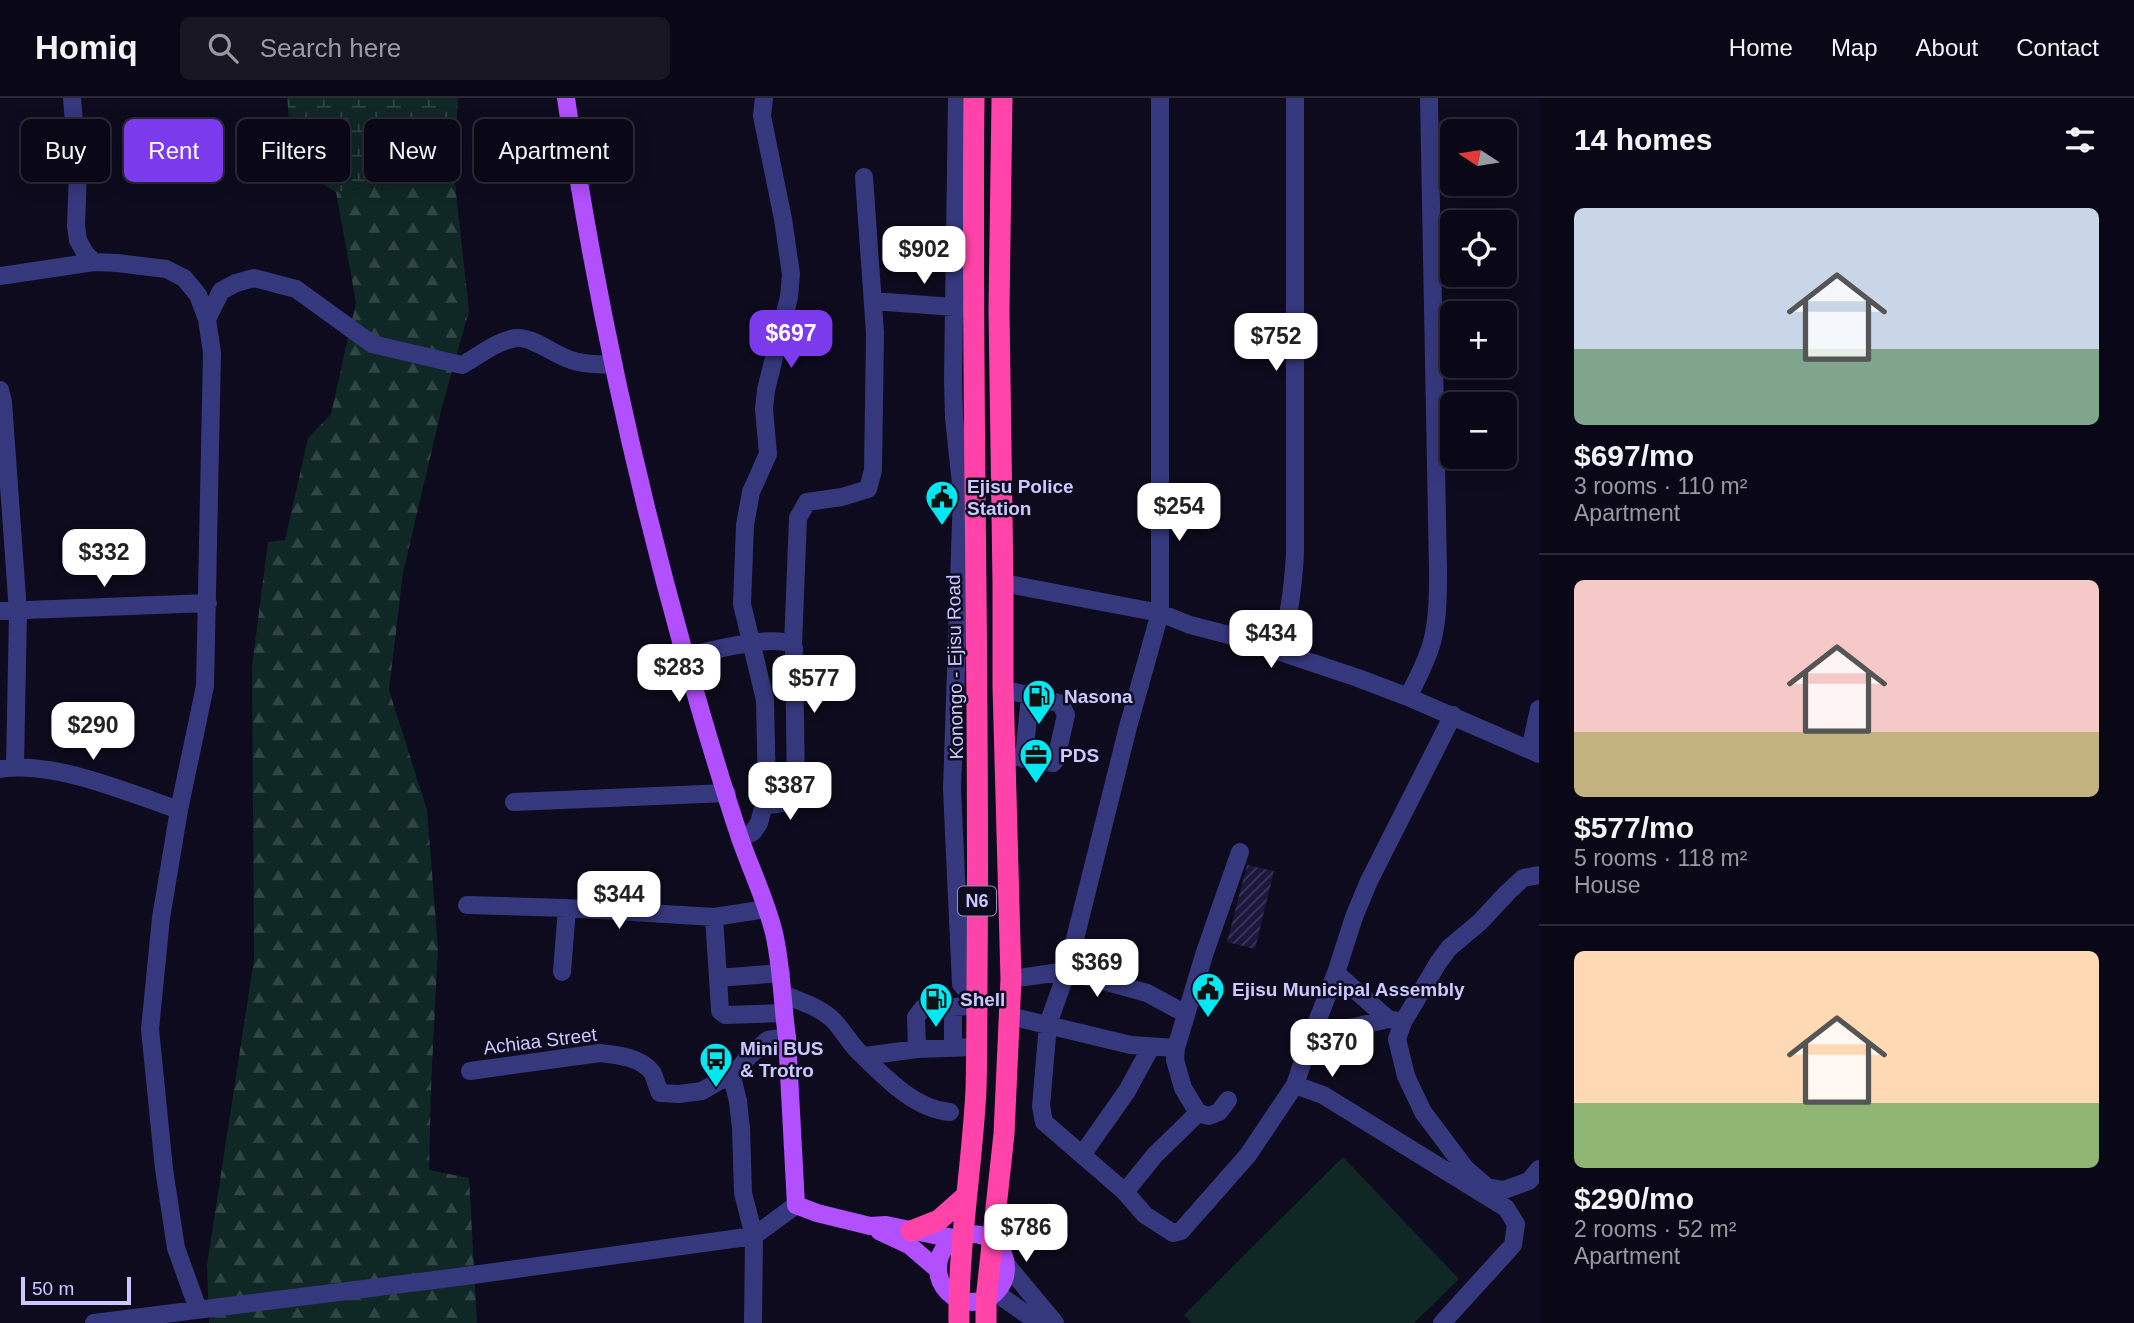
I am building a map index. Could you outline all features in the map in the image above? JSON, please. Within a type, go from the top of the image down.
[{"type":"highway","name":"Konongo - Ejisu Road","points":[[959,1323],[958,1236],[966,1195],[976,1090],[979,712],[964,308],[974,98]]},
{"type":"highway","name":"N6","points":[[986,1323],[991,1296],[992,1240],[1002,1162],[1012,979],[1014,757],[1003,690],[999,310],[1002,98]]},
{"type":"highway","points":[[911,1231],[939,1220],[966,1195]]},
{"type":"main road","points":[[566,98],[579,185],[639,482],[685,656],[740,838],[767,909],[781,972],[796,1205],[870,1226],[909,1245],[937,1269],[943,1288],[958,1300],[977,1303],[991,1296],[1003,1284],[1006,1265],[1002,1251],[992,1240],[978,1234],[958,1236],[911,1231],[887,1225],[870,1226]]},
{"type":"main road","name":"Konongo - Ejisu Road","points":[[937,1269],[942,1251],[958,1236]]},
{"type":"street","points":[[72,98],[78,171],[76,226],[78,240],[94,262]]},
{"type":"street","points":[[740,838],[752,832],[759,823],[767,793],[765,700],[741,604],[745,525],[751,492],[768,454],[764,409],[766,390],[789,297],[792,274],[762,116],[764,98]]},
{"type":"street","points":[[873,301],[964,308],[957,98]]},
{"type":"street","points":[[1160,98],[1160,613],[1066,971],[1048,1024],[1041,1105],[1044,1122],[1125,1192],[1145,1215],[1173,1233],[1181,1231],[1248,1156],[1295,1085],[1369,881],[1453,715]]},
{"type":"street","points":[[1279,652],[1293,592],[1295,553],[1295,98]]},
{"type":"street","points":[[1408,697],[1432,642],[1437,610],[1429,98]]},
{"type":"street","points":[[765,805],[784,803],[794,796],[793,645],[798,518],[807,502],[842,497],[868,488],[873,470],[873,301],[864,177]]},
{"type":"street","points":[[0,276],[94,262],[166,269],[184,278],[198,295],[207,319],[212,353],[205,686],[179,810],[161,918],[150,1029],[164,1169],[176,1248],[198,1309]]},
{"type":"street","points":[[207,319],[221,291],[254,278],[296,289],[372,344],[461,365],[501,343],[518,338],[530,340],[583,364],[614,365]]},
{"type":"street","points":[[0,390],[3,402],[9,612],[8,767],[56,771],[179,810]]},
{"type":"street","points":[[1003,583],[1160,613],[1190,625],[1233,636],[1408,697],[1534,752],[1539,709]]},
{"type":"street","points":[[9,612],[208,603]]},
{"type":"street","points":[[685,656],[751,643],[787,641],[793,645]]},
{"type":"street","points":[[1003,690],[1030,695],[1061,704],[1066,715],[1053,763],[1014,757],[1030,695]]},
{"type":"street","points":[[514,802],[727,793]]},
{"type":"street","points":[[1228,1100],[1219,1112],[1209,1116],[1198,1113],[1183,1088],[1175,1060],[1186,1013],[1240,852]]},
{"type":"street","points":[[1539,875],[1523,878],[1480,922],[1449,948],[1396,1020],[1406,1076],[1423,1112],[1465,1168],[1487,1187],[1504,1190],[1529,1181],[1539,1169]]},
{"type":"street","points":[[467,905],[567,908],[714,918],[767,909]]},
{"type":"street","points":[[562,972],[567,908]]},
{"type":"street","points":[[714,918],[720,1011],[725,1015],[783,1013]]},
{"type":"street","points":[[1012,979],[1066,971],[1147,993],[1186,1013]]},
{"type":"street","points":[[718,978],[781,972]]},
{"type":"street","points":[[1336,974],[1396,1020]]},
{"type":"street","points":[[783,995],[811,1004],[832,1019],[858,1051],[907,1095],[940,1111],[950,1112]]},
{"type":"street","points":[[917,1049],[916,1017],[923,1008],[953,1008],[977,1000]]},
{"type":"street","points":[[953,1008],[953,1046]]},
{"type":"street","points":[[1010,1016],[1131,1045],[1176,1048]]},
{"type":"street","points":[[1311,1037],[1396,1020]]},
{"type":"street","name":"Achiaa Street","points":[[470,1071],[600,1054],[622,1055],[652,1072],[660,1093],[679,1094],[702,1091],[732,1077],[749,1056],[768,1041],[787,1037]]},
{"type":"street","points":[[865,1056],[953,1046],[976,1047]]},
{"type":"street","points":[[1082,1155],[1126,1091],[1151,1047]]},
{"type":"street","points":[[732,1077],[741,1128],[743,1193],[754,1236],[753,1323]]},
{"type":"street","points":[[1295,1085],[1322,1095],[1506,1208],[1516,1224],[1513,1245],[1442,1323]]},
{"type":"street","points":[[1125,1192],[1155,1154],[1198,1113]]},
{"type":"street","points":[[94,1323],[754,1236],[796,1205]]},
{"type":"street","points":[[1006,1265],[1055,1323]]},
{"type":"street","points":[[991,1296],[1039,1323]]},
{"type":"green space","points":[[287,98],[458,98],[457,119],[364,119],[364,182],[402,182],[336,192],[319,182],[350,182],[350,119],[289,119]]},
{"type":"green space","points":[[402,182],[455,182],[469,311],[442,407],[403,573],[389,690],[427,810],[438,948],[429,1170],[469,1178],[477,1323],[209,1323],[207,1265],[254,959],[252,666],[268,542],[285,540],[308,438],[331,414],[356,302],[336,192]]},
{"type":"green space","points":[[1343,1157],[1459,1279],[1414,1323],[1192,1323],[1184,1315]]},
{"type":"building","points":[[1247,865],[1274,871],[1255,949],[1227,942]]},
{"type":"place","name":"Ejisu Police Station","points":[[942,527]]},
{"type":"place","name":"Nasona","points":[[1039,726]]},
{"type":"place","name":"PDS","points":[[1036,785]]},
{"type":"place","name":"Ejisu Municipal Assembly","points":[[1208,1019]]},
{"type":"place","name":"Shell","points":[[936,1029]]},
{"type":"place","name":"Mini BUS & Trotro","points":[[716,1089]]}]
